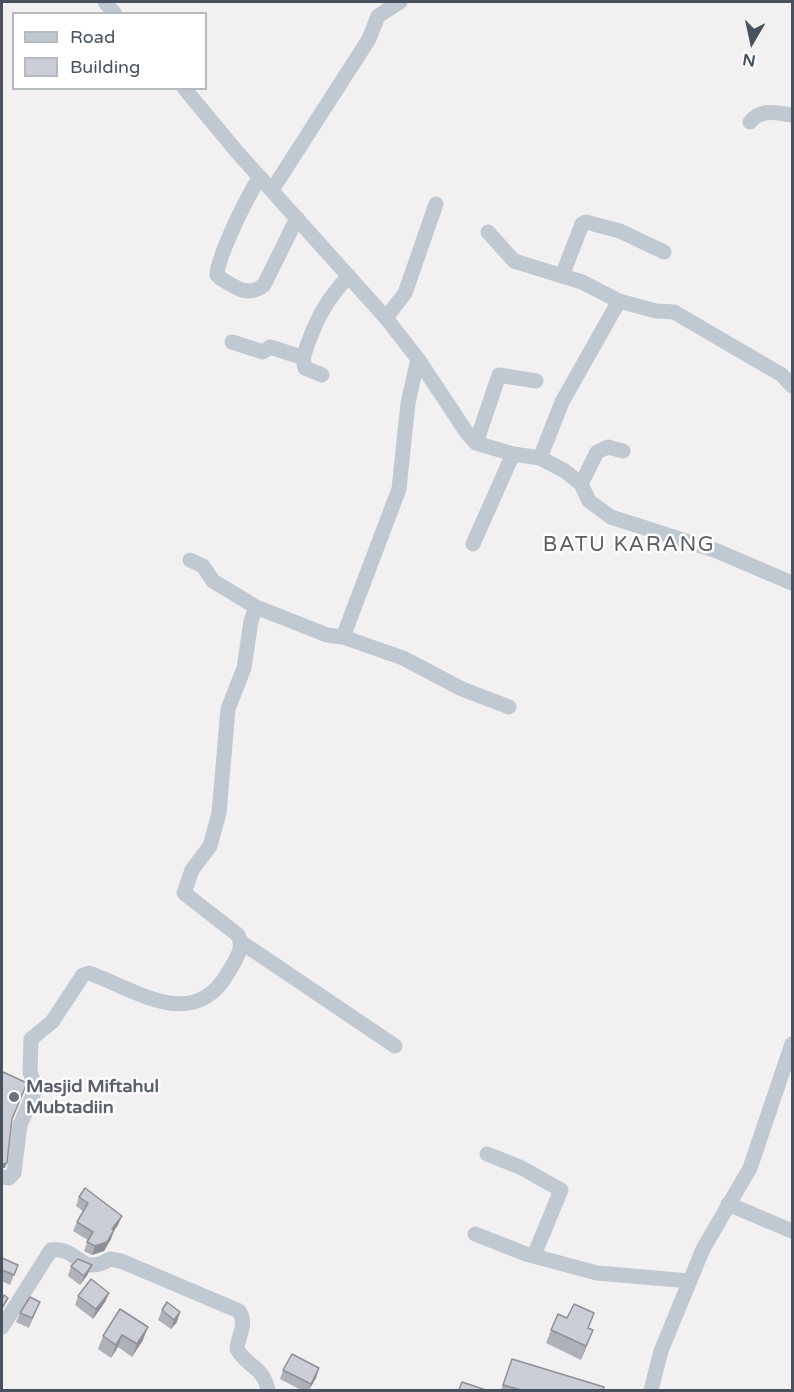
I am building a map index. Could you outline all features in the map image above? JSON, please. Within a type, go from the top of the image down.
[{"type":"street","points":[[272,190],[369,39],[378,15],[394,8],[400,2]]},
{"type":"street","points":[[186,90],[386,318],[418,359],[476,443],[513,454],[540,458],[564,471],[581,484],[589,501],[611,517],[717,551],[792,583]]},
{"type":"street","points":[[750,122],[757,114],[763,112],[792,115]]},
{"type":"street","points":[[260,177],[248,197],[217,275],[244,291],[259,289],[264,285],[297,218]]},
{"type":"street","points":[[386,318],[405,293],[436,204]]},
{"type":"street","points":[[562,276],[582,224],[586,222],[620,231],[664,252]]},
{"type":"street","points":[[488,232],[514,261],[562,276],[619,301],[678,314],[782,375],[792,386]]},
{"type":"street","points":[[322,375],[305,368],[303,358],[317,317],[334,291],[349,276]]},
{"type":"street","points":[[540,458],[562,402],[619,301]]},
{"type":"street","points":[[232,342],[263,352],[275,348],[303,358]]},
{"type":"street","points":[[344,637],[399,489],[408,403],[418,359]]},
{"type":"street","points":[[476,443],[499,375],[536,381]]},
{"type":"street","points":[[581,484],[597,452],[608,447],[623,451]]},
{"type":"street","points":[[473,544],[513,454]]},
{"type":"street","points":[[189,560],[203,566],[213,581],[256,607],[327,635],[344,637],[403,658],[462,689],[509,707]]},
{"type":"street","points":[[256,607],[250,621],[244,668],[228,709],[219,813],[210,846],[192,870],[184,893],[238,935],[242,942],[395,1046]]},
{"type":"street","points":[[2,1177],[9,1178],[14,1173],[20,1125],[36,1088],[30,1072],[31,1039],[35,1033],[52,1022],[83,975],[89,973],[171,1004],[198,1003],[207,998],[223,981],[241,950],[242,942]]},
{"type":"street","points":[[651,1390],[660,1351],[703,1249],[750,1168],[792,1044]]},
{"type":"street","points":[[487,1154],[520,1167],[561,1190],[537,1248],[537,1257]]},
{"type":"street","points":[[728,1204],[792,1231]]},
{"type":"street","points":[[475,1234],[537,1257],[597,1273],[690,1281]]},
{"type":"street","points":[[2,1327],[51,1250],[66,1252],[88,1266],[95,1267],[110,1258],[239,1311],[244,1318],[244,1328],[237,1349],[241,1356],[260,1370],[266,1378],[268,1390]]},
{"type":"building","points":[[3,1072],[27,1083],[12,1119],[7,1163],[2,1164],[2,1076]]},
{"type":"building","points":[[85,1188],[122,1216],[112,1229],[114,1230],[107,1242],[95,1246],[87,1242],[93,1232],[77,1222],[88,1203],[79,1197]]},
{"type":"building","points":[[2,1258],[18,1265],[14,1275],[2,1270]]},
{"type":"building","points":[[78,1259],[92,1265],[84,1276],[71,1266]]},
{"type":"building","points":[[91,1279],[109,1293],[96,1309],[78,1296]]},
{"type":"building","points":[[4,1295],[8,1298],[2,1308],[2,1299]]},
{"type":"building","points":[[30,1297],[40,1302],[32,1318],[20,1313]]},
{"type":"building","points":[[167,1302],[180,1312],[174,1320],[162,1310]]},
{"type":"building","points":[[574,1304],[594,1313],[588,1328],[593,1330],[586,1346],[551,1330],[558,1314],[567,1318]]},
{"type":"building","points":[[120,1309],[148,1327],[137,1344],[122,1335],[116,1345],[103,1336]]},
{"type":"building","points":[[292,1354],[319,1368],[311,1384],[283,1370]]},
{"type":"building","points":[[512,1359],[604,1387],[603,1390],[521,1390],[503,1385]]},
{"type":"building","points":[[462,1382],[486,1390],[459,1390]]},
{"type":"place","name":"Masjid Miftahul Mubtadiin","points":[[14,1097]]},
{"type":"district","name":"BATU KARANG","points":[[629,545]]}]
